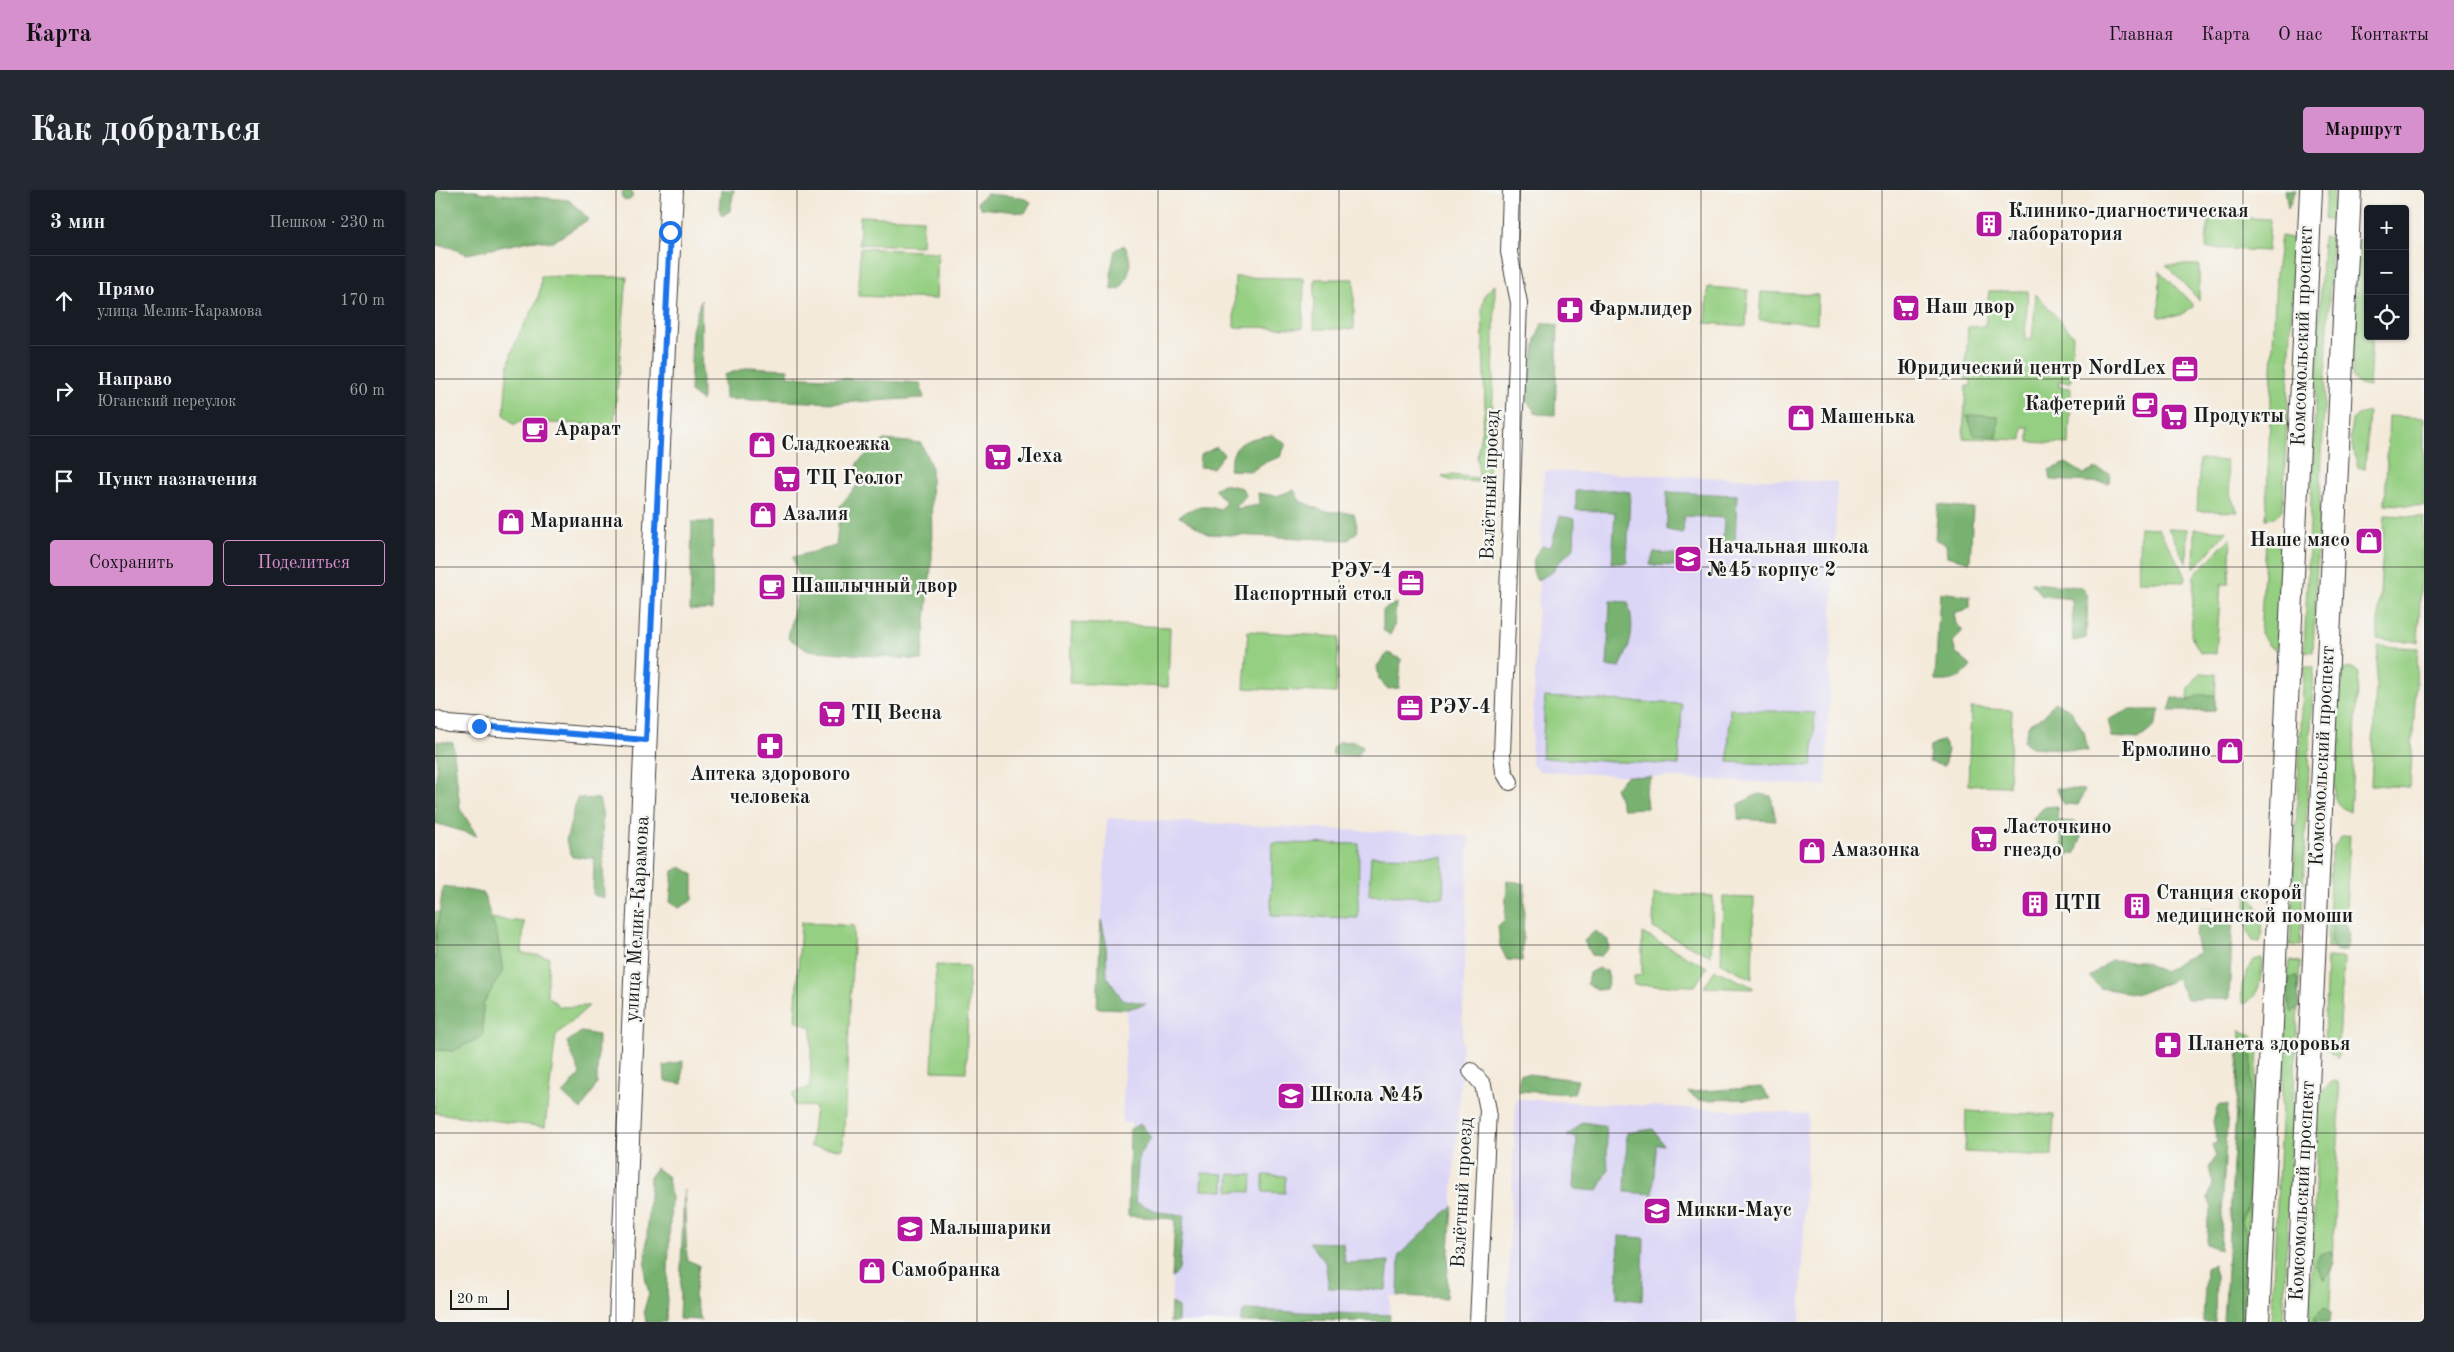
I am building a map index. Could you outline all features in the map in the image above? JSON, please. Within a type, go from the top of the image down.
[{"type":"main road","name":"улица Мелик-Карамова","points":[[619,1322],[672,190]]},
{"type":"main road","name":"Комсомольский проспект","points":[[2258,1322],[2311,190]]},
{"type":"main road","name":"Комсомольский проспект","points":[[2297,1322],[2350,190]]},
{"type":"street","name":"Взлётный проезд","points":[[1510,782],[1504,772],[1503,754],[1519,303],[1509,252],[1511,190]]},
{"type":"street","points":[[435,719],[457,724],[646,740]]},
{"type":"street","name":"Взлётный проезд","points":[[1471,1071],[1483,1085],[1488,1110],[1478,1322]]},
{"type":"shaded area","name":"Начальная школа №45 корпус 2","points":[[1544,471],[1837,482],[1826,786],[1539,771],[1531,763]]},
{"type":"shaded area","name":"Школа №45","points":[[1107,818],[1469,836],[1461,1069],[1446,1298],[1390,1296],[1389,1322],[1304,1320],[1304,1322],[1170,1322],[1175,1219],[1128,1216],[1131,1123],[1122,1123],[1127,1009],[1097,1008]]},
{"type":"shaded area","name":"Микки-Маус","points":[[1516,1099],[1808,1114],[1800,1322],[1506,1322]]},
{"type":"green space","points":[[435,190],[477,190],[477,192],[569,200],[589,219],[553,242],[534,240],[467,254],[449,247],[435,245]]},
{"type":"green space","points":[[625,190],[629,190],[632,195],[631,199],[625,200],[622,197],[622,193]]},
{"type":"green space","points":[[721,190],[734,190],[730,211],[722,216],[719,208]]},
{"type":"green space","points":[[2285,190],[2296,190],[2288,209]]},
{"type":"green space","points":[[2326,190],[2334,190],[2333,220],[2324,220]]},
{"type":"green space","points":[[986,194],[1021,197],[1031,202],[1025,213],[981,208],[977,202]]},
{"type":"green space","points":[[860,216],[923,219],[922,246],[859,244]]},
{"type":"green space","points":[[2208,216],[2270,219],[2268,251],[2206,248]]},
{"type":"green space","points":[[2281,236],[2295,239],[2283,509],[2274,518],[2266,519],[2276,273]]},
{"type":"green space","points":[[2323,237],[2332,237],[2313,652],[2304,651]]},
{"type":"green space","points":[[2359,239],[2364,240],[2364,340],[2372,340],[2369,387],[2359,385],[2352,377]]},
{"type":"green space","points":[[1124,245],[1130,262],[1128,273],[1120,289],[1112,290],[1111,270],[1115,250]]},
{"type":"green space","points":[[860,248],[938,252],[936,299],[858,296]]},
{"type":"green space","points":[[2166,265],[2199,265],[2199,300]]},
{"type":"green space","points":[[2160,271],[2194,306],[2180,315],[2159,317]]},
{"type":"green space","points":[[541,276],[627,277],[614,425],[518,422],[514,425],[504,414],[510,358],[520,332],[536,303]]},
{"type":"green space","points":[[1235,277],[1304,278],[1303,328],[1234,327]]},
{"type":"green space","points":[[1315,279],[1354,279],[1354,329],[1314,329]]},
{"type":"green space","points":[[1495,284],[1493,395],[1488,477],[1483,482],[1451,481],[1442,477],[1450,475],[1479,478],[1477,457],[1485,408],[1482,308],[1485,294]]},
{"type":"green space","points":[[1708,287],[1748,290],[1746,326],[1706,323]]},
{"type":"green space","points":[[1989,291],[2028,291],[2025,339],[2032,339],[2036,294],[2073,335],[2071,382],[2059,381],[2059,387],[2071,388],[2069,444],[2029,442],[2029,427],[2023,427],[2022,440],[1963,438],[1966,386],[1971,386],[1971,379],[1965,379],[1968,327],[1985,326]]},
{"type":"green space","points":[[1761,292],[1818,295],[1817,323],[1759,320]]},
{"type":"green space","points":[[701,299],[702,401],[690,392],[692,330]]},
{"type":"green space","points":[[1542,323],[1558,325],[1555,415],[1537,414],[1526,400],[1536,339]]},
{"type":"green space","points":[[749,367],[788,369],[788,376],[920,383],[924,398],[838,403],[725,399],[724,375]]},
{"type":"green space","points":[[2369,412],[2365,469],[2358,467],[2350,438],[2352,420],[2358,415]]},
{"type":"green space","points":[[1967,415],[1998,416],[1997,437],[1974,435]]},
{"type":"green space","points":[[2389,416],[2424,418],[2424,506],[2385,504]]},
{"type":"green space","points":[[1272,435],[1286,444],[1280,457],[1263,463],[1252,471],[1229,470],[1234,453],[1242,443]]},
{"type":"green space","points":[[884,440],[921,443],[931,466],[932,557],[922,660],[807,650],[788,638],[800,582],[793,557],[836,546],[840,506],[859,483],[857,463]]},
{"type":"green space","points":[[1217,447],[1224,454],[1213,468],[1199,467],[1200,455]]},
{"type":"green space","points":[[2200,459],[2226,461],[2231,497],[2238,512],[2197,511]]},
{"type":"green space","points":[[2066,463],[2084,474],[2096,469],[2110,473],[2109,483],[2051,480],[2049,470]]},
{"type":"green space","points":[[1223,484],[1242,488],[1246,495],[1235,509],[1259,505],[1258,493],[1276,496],[1294,490],[1300,501],[1323,511],[1354,513],[1358,531],[1348,540],[1208,534],[1179,516],[1199,507],[1220,510],[1226,502],[1214,489]]},
{"type":"green space","points":[[1614,490],[1630,492],[1627,563],[1612,563],[1615,512],[1576,510],[1576,491]]},
{"type":"green space","points":[[1667,492],[1737,495],[1735,544],[1722,554],[1724,518],[1684,516],[1683,533],[1667,530]]},
{"type":"green space","points":[[1938,505],[1973,508],[1970,562],[1947,556],[1946,544],[1935,539]]},
{"type":"green space","points":[[2385,515],[2424,517],[2418,642],[2377,639]]},
{"type":"green space","points":[[1560,516],[1575,519],[1574,548],[1556,565],[1553,572],[1537,580],[1533,571],[1534,558],[1542,546],[1551,547]]},
{"type":"green space","points":[[692,522],[713,522],[712,610],[690,610]]},
{"type":"green space","points":[[2140,527],[2158,528],[2186,576],[2185,582],[2138,581]]},
{"type":"green space","points":[[2168,528],[2188,529],[2187,564]]},
{"type":"green space","points":[[2195,529],[2227,531],[2194,569]]},
{"type":"green space","points":[[2231,537],[2229,584],[2221,584],[2216,654],[2200,652],[2191,636],[2194,575]]},
{"type":"green space","points":[[2266,541],[2275,542],[2283,551],[2277,651],[2269,646],[2260,633]]},
{"type":"green space","points":[[1654,552],[1682,555],[1681,566],[1650,565]]},
{"type":"green space","points":[[2031,583],[2082,587],[2088,596],[2086,638],[2073,641],[2072,599],[2042,596]]},
{"type":"green space","points":[[1940,592],[1970,596],[1970,608],[1954,613],[1956,624],[1963,630],[1953,642],[1956,653],[1971,666],[1959,677],[1946,681],[1935,681]]},
{"type":"green space","points":[[1610,601],[1628,602],[1630,611],[1632,628],[1630,643],[1620,667],[1607,667]]},
{"type":"green space","points":[[1396,603],[1394,627],[1390,635],[1383,630],[1383,610]]},
{"type":"green space","points":[[1072,623],[1170,627],[1168,687],[1069,683]]},
{"type":"green space","points":[[1248,631],[1339,637],[1336,693],[1244,688]]},
{"type":"green space","points":[[2378,646],[2418,648],[2410,787],[2371,785]]},
{"type":"green space","points":[[1388,653],[1401,659],[1399,688],[1388,689],[1379,679],[1377,666]]},
{"type":"green space","points":[[2304,667],[2314,667],[2300,946],[2290,945]]},
{"type":"green space","points":[[2353,668],[2359,673],[2350,812],[2342,808],[2338,803],[2334,789],[2340,670]]},
{"type":"green space","points":[[2200,673],[2216,674],[2215,711],[2187,711],[2189,688]]},
{"type":"green space","points":[[2199,695],[2215,695],[2215,711],[2169,711],[2173,697],[2188,701]]},
{"type":"green space","points":[[1545,697],[1682,704],[1679,765],[1542,758]]},
{"type":"green space","points":[[2054,702],[2070,709],[2084,732],[2088,751],[2031,747],[2024,741],[2029,724],[2044,716]]},
{"type":"green space","points":[[1971,708],[2012,710],[2009,786],[1968,785]]},
{"type":"green space","points":[[1730,709],[1815,713],[1812,766],[1728,762]]},
{"type":"green space","points":[[2129,710],[2160,710],[2154,727],[2139,739],[2112,737],[2108,720]]},
{"type":"green space","points":[[1942,740],[1948,750],[1944,766],[1929,762],[1930,746]]},
{"type":"green space","points":[[437,741],[453,743],[460,808],[477,836],[435,823]]},
{"type":"green space","points":[[1354,741],[1363,746],[1357,756],[1333,755],[1332,748],[1339,742]]},
{"type":"green space","points":[[1626,776],[1651,777],[1645,790],[1647,808],[1623,809],[1615,788]]},
{"type":"green space","points":[[2056,788],[2085,790],[2078,805],[2064,804]]},
{"type":"green space","points":[[1758,794],[1771,796],[1776,821],[1738,819],[1739,804]]},
{"type":"green space","points":[[577,798],[599,799],[602,812],[604,898],[593,895],[594,858],[572,857],[566,841]]},
{"type":"green space","points":[[2057,806],[2058,821],[2076,822],[2082,834],[2076,853],[2062,855],[2061,835],[2040,834],[2033,819],[2044,807]]},
{"type":"green space","points":[[2350,835],[2344,947],[2327,947],[2331,855],[2334,846],[2342,836]]},
{"type":"green space","points":[[1272,843],[1359,844],[1358,918],[1271,916]]},
{"type":"green space","points":[[1371,856],[1443,857],[1444,897],[1369,895]]},
{"type":"green space","points":[[681,867],[693,874],[693,900],[679,908],[670,902],[673,871]]},
{"type":"green space","points":[[1507,880],[1525,884],[1522,961],[1507,960],[1500,946],[1498,926],[1505,919]]},
{"type":"green space","points":[[443,886],[483,893],[497,935],[503,971],[483,1004],[483,1036],[453,1051],[435,1050],[435,945]]},
{"type":"green space","points":[[2247,892],[2258,909],[2262,922],[2260,942],[2253,941],[2248,929],[2246,917]]},
{"type":"green space","points":[[1654,894],[1713,896],[1711,956],[1653,928]]},
{"type":"green space","points":[[1723,897],[1754,898],[1752,979],[1721,963]]},
{"type":"green space","points":[[2202,908],[2233,913],[2229,999],[2187,999],[2177,979],[2138,994],[2100,988],[2089,977],[2111,960],[2141,961],[2164,972],[2178,962],[2199,953],[2195,935]]},
{"type":"green space","points":[[435,912],[524,922],[522,953],[549,957],[547,995],[560,1007],[589,1006],[556,1035],[545,1127],[435,1113]]},
{"type":"green space","points":[[1101,920],[1106,942],[1107,977],[1122,999],[1146,1004],[1127,1009],[1097,1008]]},
{"type":"green space","points":[[801,922],[854,926],[843,1149],[810,1147],[815,1107],[794,1105],[793,1093],[810,1087],[812,1028],[795,1020]]},
{"type":"green space","points":[[2334,923],[2345,923],[2349,936],[2346,951],[2336,951],[2330,941]]},
{"type":"green space","points":[[1595,931],[1608,940],[1609,948],[1601,956],[1591,955],[1584,941]]},
{"type":"green space","points":[[1642,933],[1707,967],[1695,986],[1634,985],[1634,976],[1642,975]]},
{"type":"green space","points":[[2327,957],[2344,958],[2338,1059],[2324,1047]]},
{"type":"green space","points":[[2262,958],[2261,978],[2257,990],[2254,996],[2244,1004],[2241,992],[2245,976],[2254,960]]},
{"type":"green space","points":[[2289,961],[2300,962],[2283,1322],[2271,1322]]},
{"type":"green space","points":[[936,965],[969,966],[966,1072],[932,1071]]},
{"type":"green space","points":[[1598,968],[1607,971],[1609,979],[1606,989],[1599,990],[1587,984],[1589,973]]},
{"type":"green space","points":[[1715,970],[1753,987],[1753,989],[1704,987]]},
{"type":"green space","points":[[2297,977],[2299,1007],[2292,1012],[2287,998],[2289,978]]},
{"type":"green space","points":[[2240,1030],[2252,1036],[2258,1045],[2244,1322],[2225,1322]]},
{"type":"green space","points":[[581,1032],[598,1035],[597,1084],[581,1110],[563,1094],[580,1074],[567,1042]]},
{"type":"green space","points":[[2240,1048],[2252,1052],[2250,1200],[2241,1220],[2248,1236],[2243,1273],[2242,1322],[2224,1322]]},
{"type":"green space","points":[[683,1061],[682,1084],[665,1081],[664,1066]]},
{"type":"green space","points":[[1520,1073],[1578,1080],[1574,1094],[1518,1091]]},
{"type":"green space","points":[[2333,1081],[2338,1082],[2340,1102],[2329,1322],[2309,1322],[2319,1100],[2323,1090]]},
{"type":"green space","points":[[1762,1087],[1770,1099],[1698,1100],[1688,1092]]},
{"type":"green space","points":[[2218,1105],[2228,1105],[2220,1250],[2207,1244],[2208,1218],[2212,1208],[2208,1198],[2213,1184],[2209,1168],[2216,1156],[2212,1145],[2217,1142],[2213,1121]]},
{"type":"green space","points":[[1966,1111],[2054,1115],[2052,1156],[1965,1152]]},
{"type":"green space","points":[[1583,1122],[1606,1126],[1608,1170],[1598,1191],[1574,1189],[1577,1137],[1567,1136]]},
{"type":"green space","points":[[1141,1124],[1151,1138],[1139,1155],[1135,1202],[1159,1212],[1184,1215],[1179,1270],[1172,1278],[1175,1219],[1128,1216],[1130,1129]]},
{"type":"green space","points":[[1653,1129],[1663,1145],[1656,1144],[1653,1194],[1625,1192],[1627,1133]]},
{"type":"green space","points":[[656,1168],[668,1177],[671,1198],[666,1322],[646,1322],[644,1310],[649,1293],[645,1276],[650,1176]]},
{"type":"green space","points":[[1202,1173],[1224,1174],[1224,1191],[1201,1190]]},
{"type":"green space","points":[[1230,1174],[1252,1175],[1251,1192],[1229,1191]]},
{"type":"green space","points":[[1263,1175],[1285,1176],[1285,1193],[1263,1192]]},
{"type":"green space","points":[[684,1190],[687,1260],[699,1265],[694,1296],[701,1320],[679,1319]]},
{"type":"green space","points":[[1452,1206],[1446,1298],[1398,1296],[1399,1255]]},
{"type":"green space","points":[[1619,1236],[1644,1238],[1642,1301],[1617,1298]]},
{"type":"green space","points":[[1309,1242],[1343,1243],[1345,1263],[1389,1261],[1386,1290],[1329,1288],[1325,1262]]},
{"type":"green space","points":[[2331,1251],[2334,1263],[2325,1280],[2315,1264],[2320,1254]]},
{"type":"green space","points":[[2213,1264],[2216,1276],[2215,1322],[2203,1322],[2206,1268]]},
{"type":"green space","points":[[1171,1303],[1178,1307],[1178,1322],[1170,1322]]},
{"type":"green space","points":[[2324,1307],[2331,1313],[2330,1322],[2315,1322],[2314,1318]]},
{"type":"green space","points":[[1244,1310],[1390,1315],[1389,1322],[1304,1320],[1304,1322],[1240,1322]]},
{"type":"place","name":"Клинико-диагностическая лаборатория","points":[[1989,224]]},
{"type":"place","name":"Наш двор","points":[[1906,308]]},
{"type":"place","name":"Фармлидер","points":[[1570,310]]},
{"type":"place","name":"Юридический центр NordLex","points":[[2185,369]]},
{"type":"place","name":"Кафетерий","points":[[2145,405]]},
{"type":"place","name":"Продукты","points":[[2174,417]]},
{"type":"place","name":"Машенька","points":[[1801,418]]},
{"type":"place","name":"Арарат","points":[[535,430]]},
{"type":"place","name":"Сладкоежка","points":[[762,445]]},
{"type":"place","name":"Леха","points":[[998,457]]},
{"type":"place","name":"ТЦ Геолог","points":[[787,479]]},
{"type":"place","name":"Азалия","points":[[763,515]]},
{"type":"place","name":"Марианна","points":[[511,522]]},
{"type":"place","name":"Наше мясо","points":[[2369,541]]},
{"type":"place","name":"Начальная школа №45 корпус 2","points":[[1688,559]]},
{"type":"place","name":"РЭУ-4 Паспортный стол","points":[[1411,583]]},
{"type":"place","name":"Шашлычный двор","points":[[772,587]]},
{"type":"place","name":"РЭУ-4","points":[[1410,708]]},
{"type":"place","name":"ТЦ Весна","points":[[832,714]]},
{"type":"place","name":"Аптека здорового человека","points":[[770,746]]},
{"type":"place","name":"Ермолино","points":[[2230,751]]},
{"type":"place","name":"Ласточкино гнездо","points":[[1984,839]]},
{"type":"place","name":"Амазонка","points":[[1812,851]]},
{"type":"place","name":"ЦТП","points":[[2035,904]]},
{"type":"place","name":"Cтанция скорой медицинской помоши","points":[[2137,906]]},
{"type":"place","name":"Планета здоровья","points":[[2168,1045]]},
{"type":"place","name":"Школа №45","points":[[1291,1096]]},
{"type":"place","name":"Микки-Маус","points":[[1657,1211]]},
{"type":"place","name":"Малышарики","points":[[910,1229]]},
{"type":"place","name":"Самобранка","points":[[872,1271]]},
{"type":"route","points":[[479,726],[613,739],[646,740],[670,232]]}]
